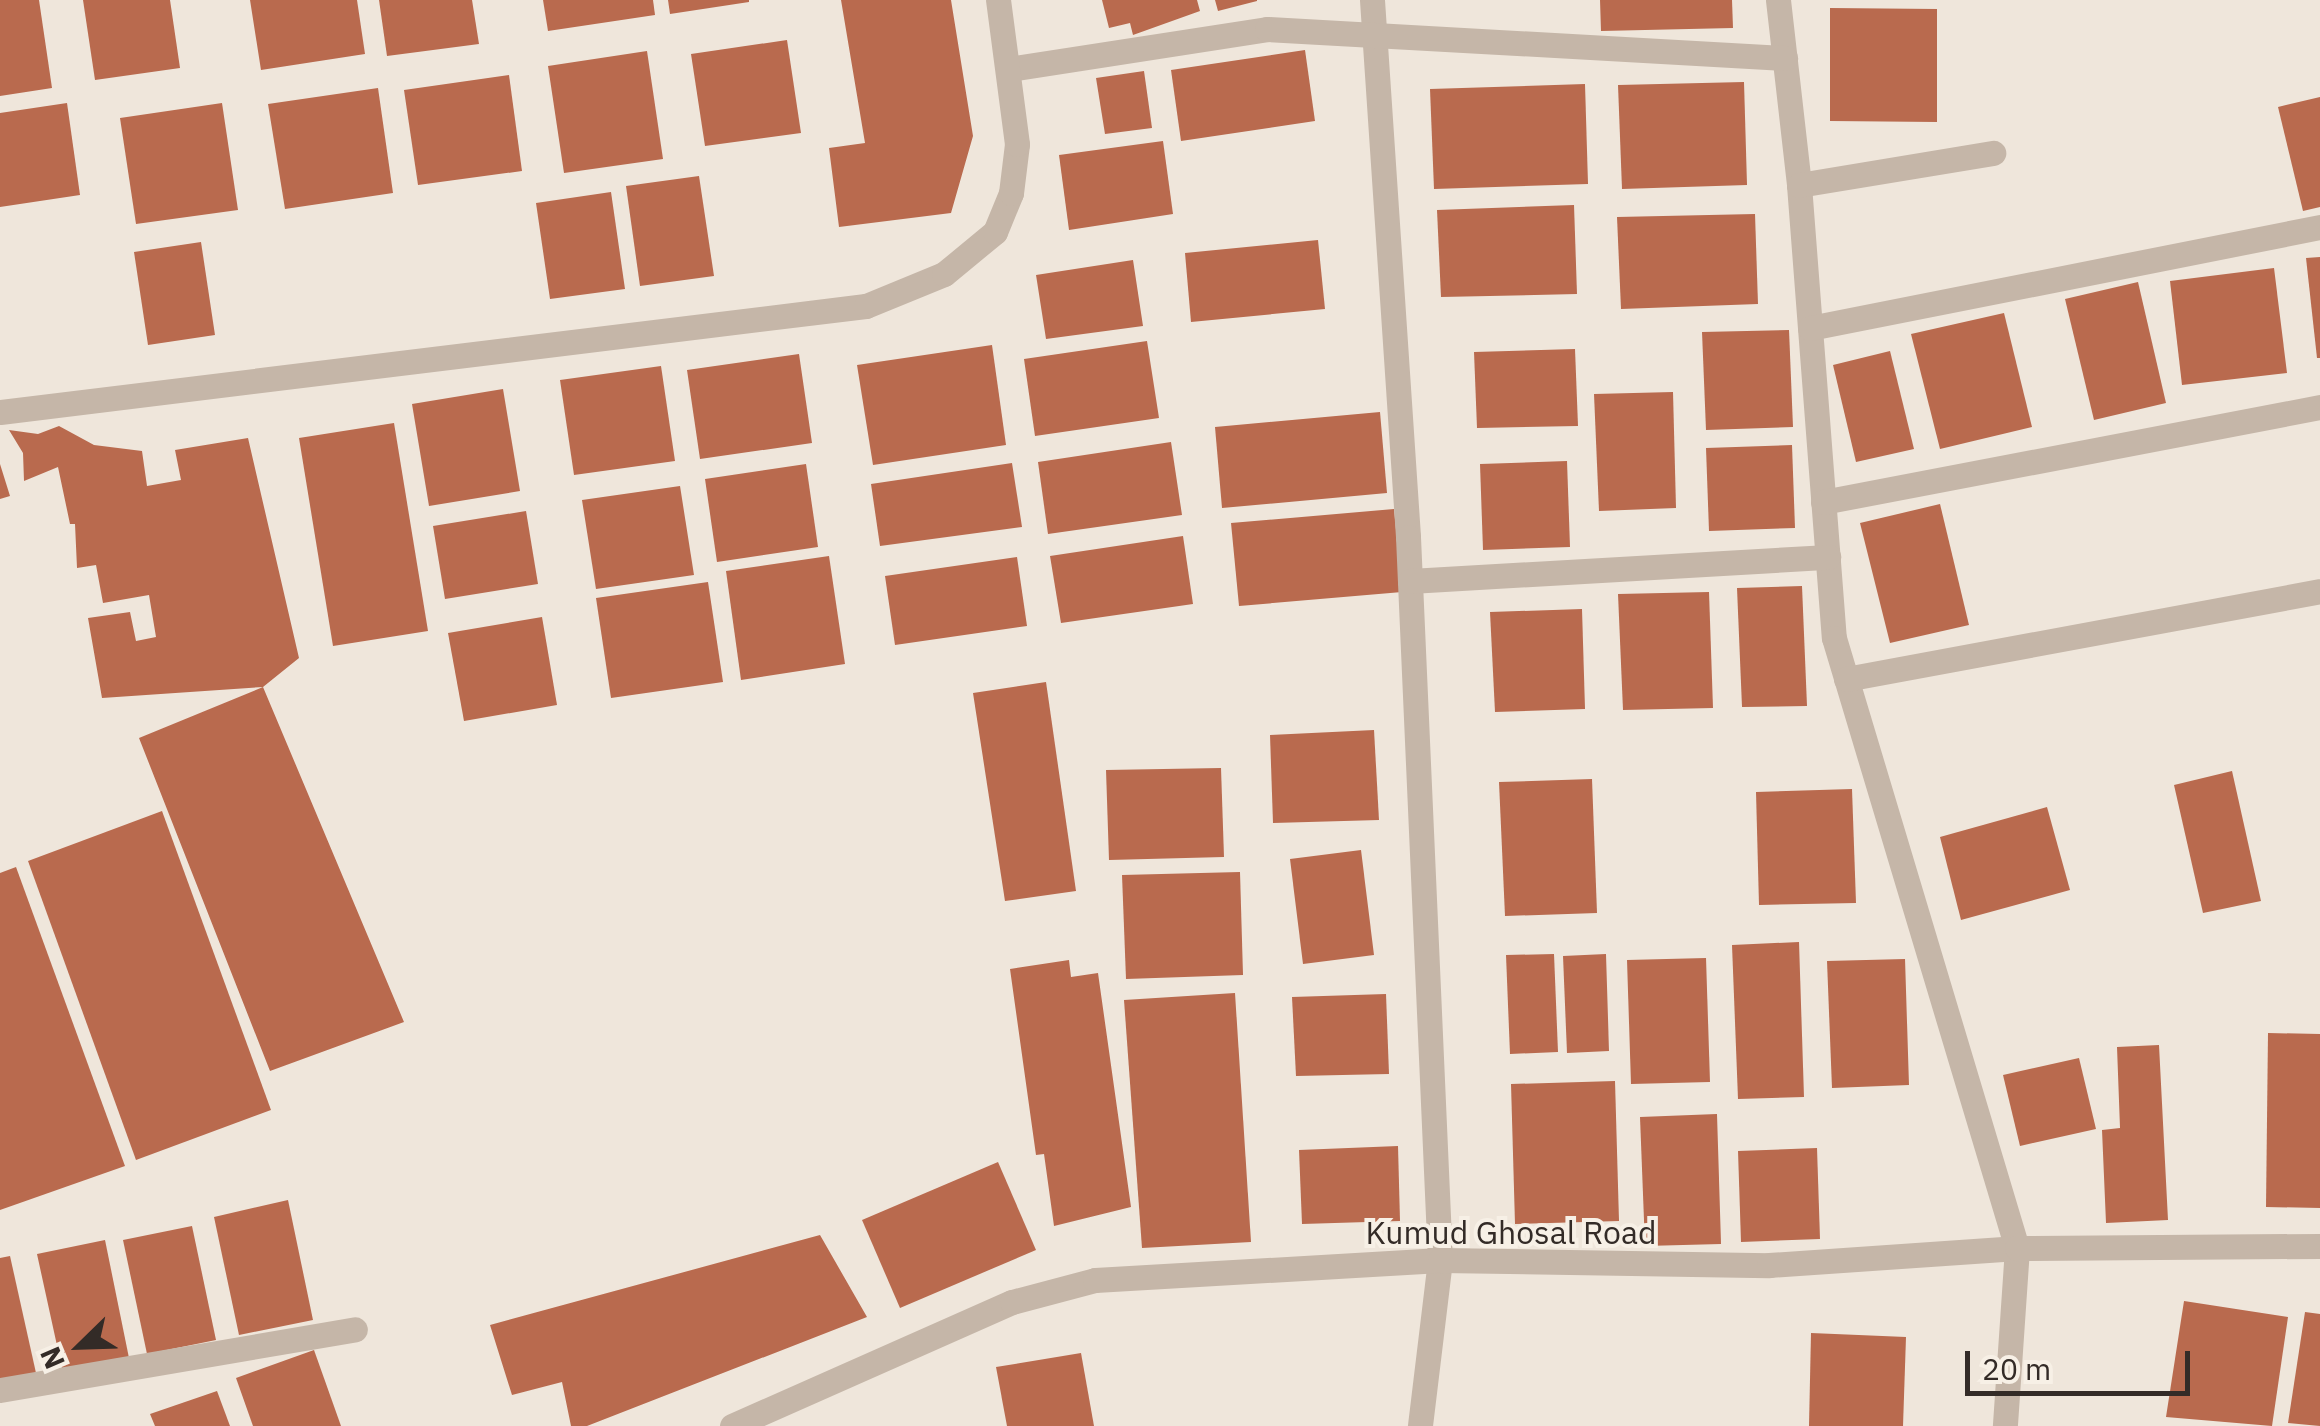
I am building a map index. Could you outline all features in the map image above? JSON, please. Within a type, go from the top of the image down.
[{"type":"street","points":[[0,412],[866,306],[944,274],[995,232],[1011,192],[1017,144],[998,0]]},
{"type":"street","points":[[1372,0],[1410,581],[1440,1260],[1420,1426]]},
{"type":"street","points":[[1778,0],[1800,185],[1834,638],[2017,1248],[2005,1426]]},
{"type":"street","points":[[1009,70],[1267,29],[1785,58]]},
{"type":"street","points":[[1800,185],[1993,153]]},
{"type":"street","points":[[1810,328],[2320,228]]},
{"type":"street","points":[[1823,502],[2320,407]]},
{"type":"street","points":[[1410,581],[1828,557]]},
{"type":"street","points":[[1846,680],[2320,590]]},
{"type":"street","name":"Kumud Ghosal Road","points":[[732,1426],[1050,1288],[1440,1260],[1769,1265],[2017,1248],[2320,1246]]},
{"type":"street","points":[[0,1390],[354,1329]]},
{"type":"building","points":[[0,0],[39,0],[52,88],[0,96]]},
{"type":"building","points":[[83,0],[170,0],[180,68],[95,80]]},
{"type":"building","points":[[250,0],[357,0],[365,54],[261,70]]},
{"type":"building","points":[[379,0],[472,0],[479,44],[387,56]]},
{"type":"building","points":[[543,0],[653,0],[655,15],[548,31]]},
{"type":"building","points":[[668,0],[749,0],[749,2],[670,14]]},
{"type":"building","points":[[841,0],[951,0],[973,136],[951,213],[839,227],[829,148],[865,143]]},
{"type":"building","points":[[1102,0],[1197,0],[1200,11],[1133,35],[1130,23],[1109,28]]},
{"type":"building","points":[[1215,0],[1257,0],[1257,1],[1218,11]]},
{"type":"building","points":[[1600,0],[1732,0],[1733,28],[1601,31]]},
{"type":"building","points":[[1830,8],[1937,9],[1937,122],[1830,121]]},
{"type":"building","points":[[787,40],[801,133],[705,146],[691,54]]},
{"type":"building","points":[[1305,50],[1315,121],[1181,141],[1171,70]]},
{"type":"building","points":[[647,51],[663,159],[564,173],[548,66]]},
{"type":"building","points":[[1144,71],[1152,128],[1105,134],[1096,78]]},
{"type":"building","points":[[509,75],[522,171],[418,185],[404,90]]},
{"type":"building","points":[[1744,82],[1747,185],[1622,189],[1618,85]]},
{"type":"building","points":[[1585,84],[1588,184],[1434,189],[1430,89]]},
{"type":"building","points":[[378,88],[393,193],[285,209],[268,104]]},
{"type":"building","points":[[2320,97],[2320,207],[2303,211],[2278,107]]},
{"type":"building","points":[[67,103],[80,195],[0,207],[0,113]]},
{"type":"building","points":[[222,103],[238,210],[136,224],[120,118]]},
{"type":"building","points":[[1163,141],[1173,214],[1069,230],[1059,155]]},
{"type":"building","points":[[699,176],[714,276],[640,286],[626,186]]},
{"type":"building","points":[[611,192],[625,289],[550,299],[536,203]]},
{"type":"building","points":[[1574,205],[1577,294],[1441,297],[1437,210]]},
{"type":"building","points":[[1755,214],[1758,304],[1621,309],[1617,217]]},
{"type":"building","points":[[1318,240],[1325,309],[1191,322],[1185,253]]},
{"type":"building","points":[[201,242],[215,335],[148,345],[134,252]]},
{"type":"building","points":[[2320,257],[2320,358],[2317,358],[2306,258]]},
{"type":"building","points":[[1133,260],[1143,326],[1046,339],[1036,275]]},
{"type":"building","points":[[2274,268],[2287,373],[2182,385],[2170,281]]},
{"type":"building","points":[[2138,282],[2166,403],[2094,420],[2065,299]]},
{"type":"building","points":[[2004,313],[2032,427],[1940,449],[1911,334]]},
{"type":"building","points":[[1789,330],[1793,427],[1706,430],[1702,332]]},
{"type":"building","points":[[1147,341],[1159,418],[1035,436],[1024,359]]},
{"type":"building","points":[[992,345],[1006,445],[873,465],[857,365]]},
{"type":"building","points":[[1575,349],[1578,426],[1477,428],[1474,352]]},
{"type":"building","points":[[1890,351],[1914,449],[1856,462],[1833,365]]},
{"type":"building","points":[[799,354],[812,443],[700,459],[687,370]]},
{"type":"building","points":[[661,366],[675,461],[574,475],[560,380]]},
{"type":"building","points":[[503,389],[520,491],[429,506],[412,404]]},
{"type":"building","points":[[1673,392],[1676,508],[1599,511],[1594,394]]},
{"type":"building","points":[[1380,412],[1387,493],[1222,508],[1215,427]]},
{"type":"building","points":[[394,423],[428,631],[333,646],[299,438]]},
{"type":"building","points":[[59,426],[94,445],[142,451],[147,486],[181,480],[175,450],[248,438],[299,658],[263,687],[102,698],[88,618],[130,612],[136,641],[156,637],[149,595],[103,603],[96,565],[77,568],[75,524],[70,524],[58,467],[24,481],[23,453],[9,430],[38,434]]},
{"type":"building","points":[[1171,442],[1182,515],[1048,534],[1038,462]]},
{"type":"building","points":[[1792,445],[1795,528],[1709,531],[1706,448]]},
{"type":"building","points":[[1567,461],[1570,547],[1483,550],[1480,464]]},
{"type":"building","points":[[1012,463],[1022,527],[880,546],[871,484]]},
{"type":"building","points":[[0,464],[10,496],[0,499]]},
{"type":"building","points":[[806,464],[818,547],[717,562],[705,479]]},
{"type":"building","points":[[680,486],[694,575],[596,589],[582,500]]},
{"type":"building","points":[[1940,504],[1969,625],[1890,643],[1860,523]]},
{"type":"building","points":[[1394,509],[1402,592],[1239,606],[1231,523]]},
{"type":"building","points":[[526,511],[538,584],[445,599],[433,526]]},
{"type":"building","points":[[1183,536],[1193,604],[1061,623],[1050,556]]},
{"type":"building","points":[[829,556],[845,664],[741,680],[726,571]]},
{"type":"building","points":[[1017,557],[1027,626],[895,645],[885,576]]},
{"type":"building","points":[[708,582],[723,682],[611,698],[596,598]]},
{"type":"building","points":[[1802,586],[1807,706],[1742,707],[1737,588]]},
{"type":"building","points":[[1709,592],[1713,708],[1623,710],[1618,594]]},
{"type":"building","points":[[1582,609],[1585,709],[1495,712],[1490,612]]},
{"type":"building","points":[[542,617],[557,705],[464,721],[448,633]]},
{"type":"building","points":[[1046,682],[1076,891],[1005,901],[973,693]]},
{"type":"building","points":[[263,687],[404,1022],[270,1071],[139,738]]},
{"type":"building","points":[[1374,730],[1379,820],[1273,823],[1270,735]]},
{"type":"building","points":[[1221,768],[1224,857],[1109,860],[1106,770]]},
{"type":"building","points":[[2232,771],[2261,901],[2203,913],[2174,785]]},
{"type":"building","points":[[1592,779],[1597,913],[1505,916],[1499,782]]},
{"type":"building","points":[[1852,789],[1856,903],[1759,905],[1756,792]]},
{"type":"building","points":[[2047,807],[2070,890],[1961,920],[1940,837]]},
{"type":"building","points":[[162,811],[271,1110],[136,1160],[28,861]]},
{"type":"building","points":[[1361,850],[1374,955],[1303,964],[1290,859]]},
{"type":"building","points":[[16,867],[125,1166],[0,1210],[0,873]]},
{"type":"building","points":[[1240,872],[1243,975],[1126,979],[1122,875]]},
{"type":"building","points":[[1799,942],[1804,1097],[1738,1099],[1732,945]]},
{"type":"building","points":[[1554,954],[1558,1052],[1510,1054],[1506,955]]},
{"type":"building","points":[[1606,954],[1609,1051],[1567,1053],[1563,956]]},
{"type":"building","points":[[1706,958],[1710,1082],[1631,1084],[1627,960]]},
{"type":"building","points":[[1905,959],[1909,1085],[1832,1088],[1827,961]]},
{"type":"building","points":[[1069,960],[1071,977],[1098,973],[1131,1207],[1054,1226],[1044,1154],[1036,1155],[1010,969]]},
{"type":"building","points":[[1235,993],[1251,1242],[1142,1248],[1124,1000]]},
{"type":"building","points":[[1386,994],[1389,1074],[1296,1076],[1292,997]]},
{"type":"building","points":[[2268,1033],[2320,1034],[2320,1208],[2266,1207]]},
{"type":"building","points":[[2159,1045],[2168,1220],[2106,1223],[2102,1130],[2120,1128],[2117,1047]]},
{"type":"building","points":[[2079,1058],[2096,1129],[2020,1146],[2003,1075]]},
{"type":"building","points":[[1615,1081],[1619,1221],[1515,1224],[1511,1084]]},
{"type":"building","points":[[1717,1114],[1721,1244],[1645,1246],[1640,1117]]},
{"type":"building","points":[[1398,1146],[1400,1221],[1302,1224],[1299,1150]]},
{"type":"building","points":[[1817,1148],[1820,1239],[1741,1242],[1738,1151]]},
{"type":"building","points":[[998,1162],[1036,1250],[900,1308],[862,1220]]},
{"type":"building","points":[[288,1200],[313,1320],[239,1335],[214,1217]]},
{"type":"building","points":[[192,1226],[216,1340],[147,1354],[123,1240]]},
{"type":"building","points":[[820,1235],[867,1317],[587,1426],[571,1426],[562,1382],[512,1395],[490,1325]]},
{"type":"building","points":[[105,1240],[129,1358],[63,1373],[37,1254]]},
{"type":"building","points":[[10,1256],[36,1373],[0,1380],[0,1258]]},
{"type":"building","points":[[2184,1301],[2288,1317],[2272,1426],[2166,1417]]},
{"type":"building","points":[[2305,1312],[2320,1314],[2320,1426],[2288,1423]]},
{"type":"building","points":[[1811,1333],[1906,1337],[1903,1426],[1809,1426]]},
{"type":"building","points":[[314,1350],[341,1426],[253,1426],[236,1378]]},
{"type":"building","points":[[1081,1353],[1094,1426],[1007,1426],[996,1367]]},
{"type":"building","points":[[217,1391],[230,1426],[155,1426],[150,1414]]}]
